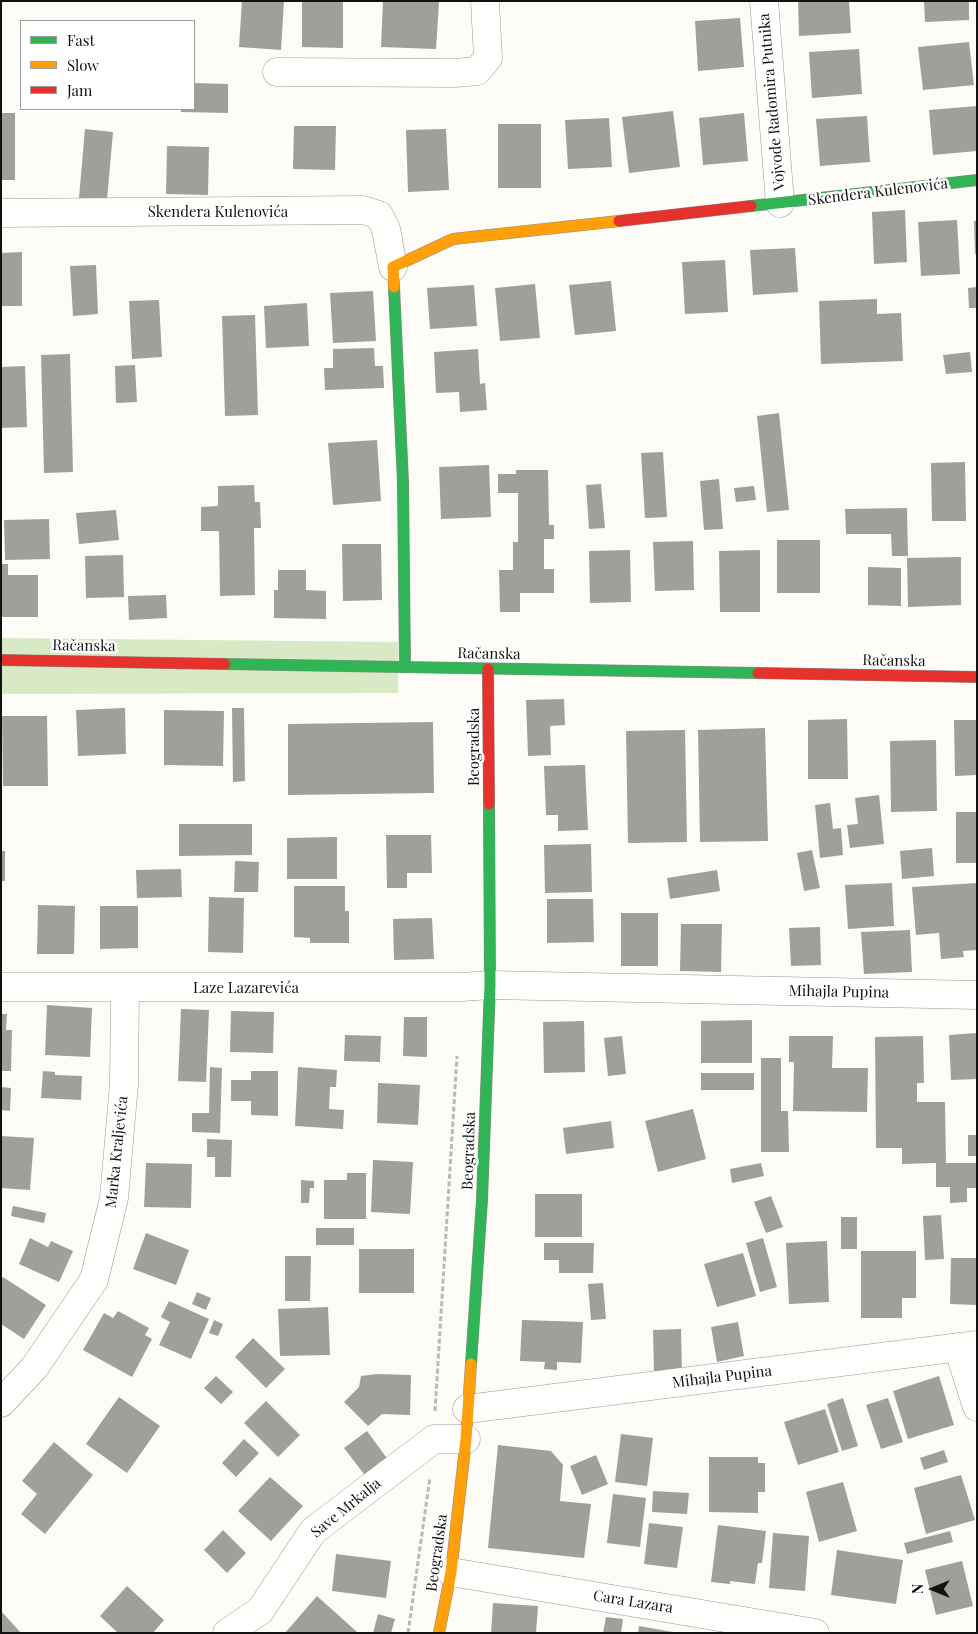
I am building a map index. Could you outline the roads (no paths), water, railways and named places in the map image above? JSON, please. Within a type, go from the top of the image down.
[{"type":"street","points":[[277,72],[455,73],[477,71],[488,58],[485,1]]},
{"type":"street","name":"Vojvode Radomira Putnika","points":[[764,1],[780,204]]},
{"type":"street","name":"Skendera Kulenovića","points":[[1,214],[363,210],[379,215],[386,229],[393,268],[453,240],[977,180]]},
{"type":"street","points":[[393,268],[403,483],[405,667]]},
{"type":"street","name":"Račanska","points":[[1,660],[977,677]]},
{"type":"street","name":"Beogradska","points":[[439,1633],[451,1572],[466,1439],[482,1200],[490,985],[488,668]]},
{"type":"street","name":"Laze Lazarevića","points":[[1,987],[462,987],[490,985]]},
{"type":"street","name":"Mihajla Pupina","points":[[490,985],[977,995]]},
{"type":"street","name":"Marka Kraljevića","points":[[1,1403],[34,1368],[94,1280],[114,1198],[124,1084],[125,988]]},
{"type":"street","points":[[967,1346],[977,1408]]},
{"type":"street","name":"Mihajla Pupina","points":[[467,1409],[967,1346]]},
{"type":"street","name":"Save Mrkalja","points":[[228,1633],[260,1611],[313,1531],[434,1438],[466,1439]]},
{"type":"street","name":"Cara Lazara","points":[[451,1572],[815,1633]]}]
